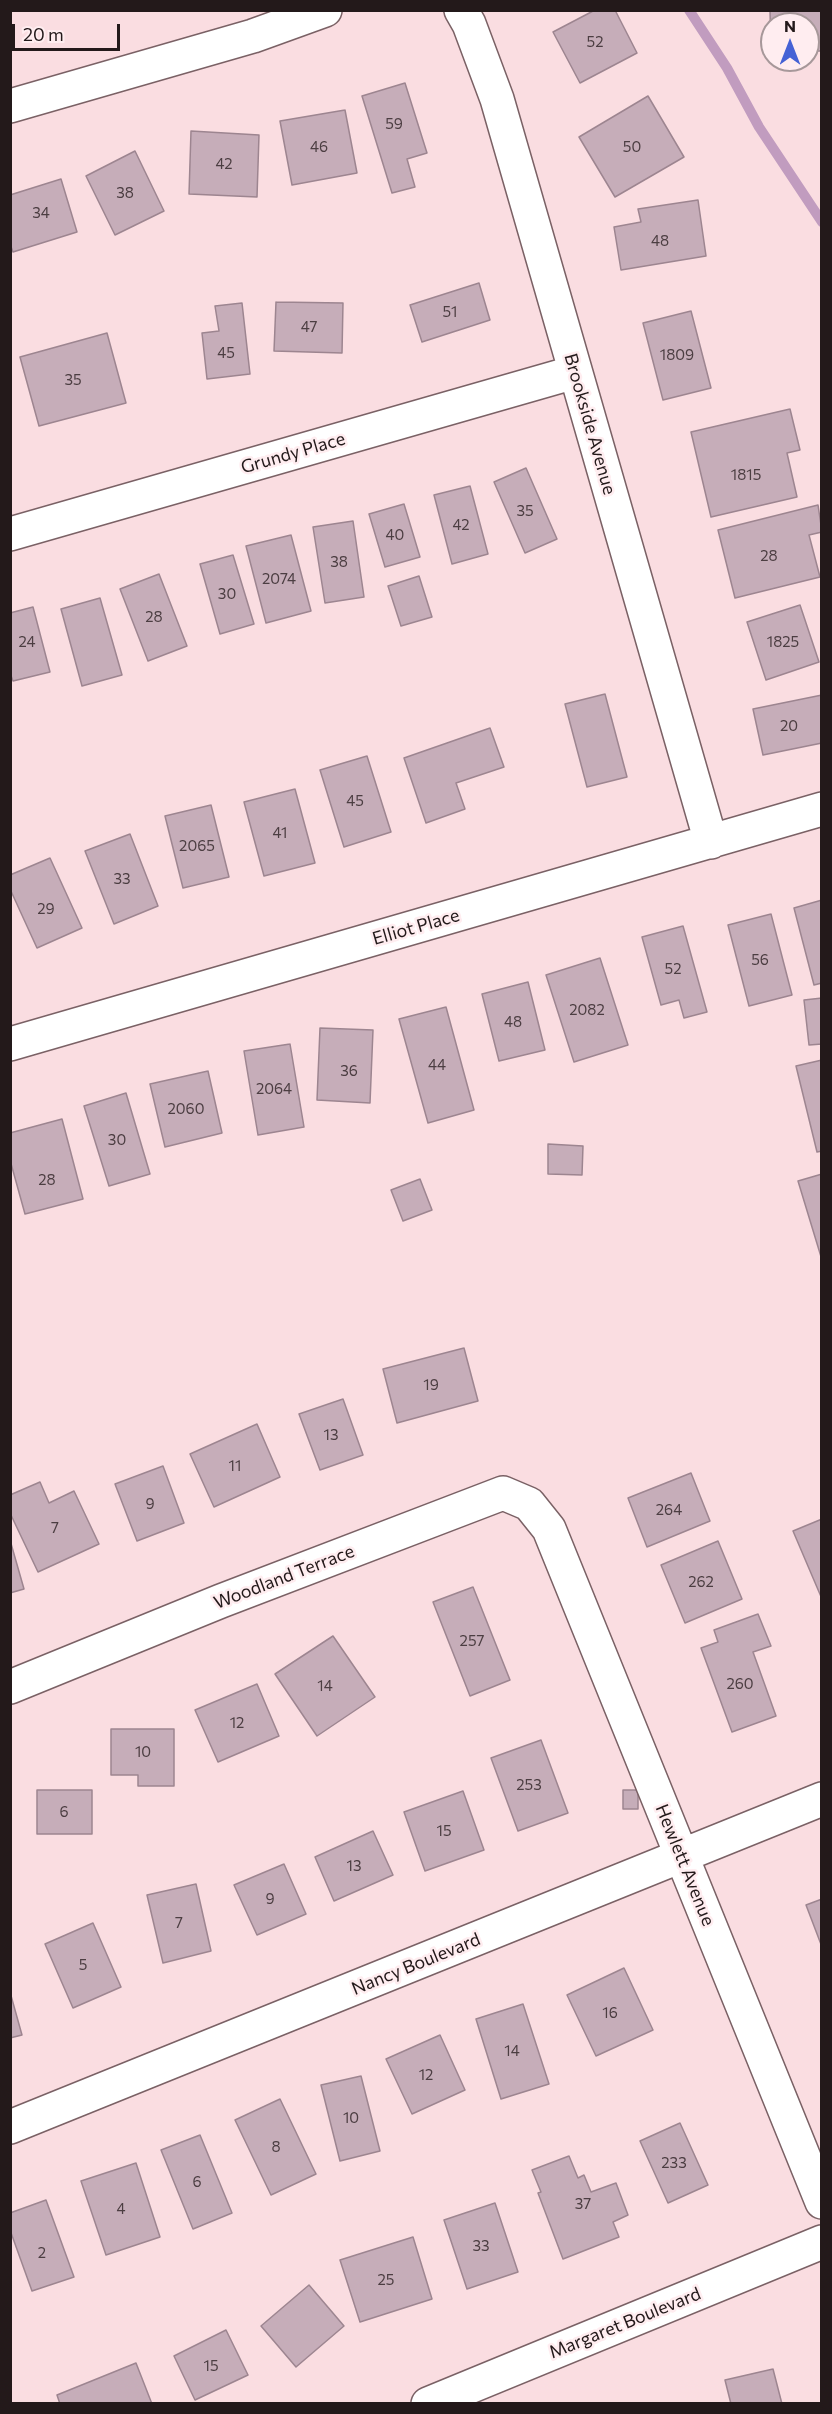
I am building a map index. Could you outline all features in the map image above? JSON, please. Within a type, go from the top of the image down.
[{"type":"street","points":[[10,106],[253,36],[325,10]]},
{"type":"street","name":"Brookside Avenue","points":[[461,10],[469,24],[497,99],[711,842]]},
{"type":"street","name":"Grundy Place","points":[[10,534],[575,372]]},
{"type":"street","name":"Elliot Place","points":[[10,1044],[822,809]]},
{"type":"street","name":"Woodland Terrace","points":[[10,1687],[221,1601],[503,1493],[529,1504],[549,1529]]},
{"type":"street","name":"Hewlett Avenue","points":[[549,1529],[822,2202]]},
{"type":"street","name":"Nancy Boulevard","points":[[10,2127],[822,1799]]},
{"type":"street","name":"Margaret Boulevard","points":[[428,2403],[822,2242]]},
{"type":"building","points":[[595,10],[615,10],[637,53],[580,83],[553,32]]},
{"type":"building","points":[[770,10],[822,10],[822,51],[820,51],[820,12],[770,12]]},
{"type":"building","points":[[405,83],[427,153],[407,159],[415,187],[392,193],[362,96]]},
{"type":"building","points":[[648,96],[684,157],[615,197],[579,137]]},
{"type":"building","points":[[345,110],[357,173],[292,185],[280,121]]},
{"type":"building","points":[[191,131],[259,135],[257,197],[189,194]]},
{"type":"building","points":[[135,151],[164,211],[115,235],[86,176]]},
{"type":"building","points":[[61,179],[77,232],[13,252],[10,244],[10,195]]},
{"type":"building","points":[[698,200],[706,256],[621,270],[614,227],[641,222],[638,209]]},
{"type":"building","points":[[479,283],[490,320],[422,342],[410,305]]},
{"type":"building","points":[[276,302],[343,303],[342,353],[274,351]]},
{"type":"building","points":[[242,303],[250,374],[207,379],[202,333],[219,331],[215,306]]},
{"type":"building","points":[[691,311],[711,388],[663,400],[643,323]]},
{"type":"building","points":[[107,333],[126,403],[39,426],[20,357]]},
{"type":"building","points":[[790,409],[800,450],[787,453],[797,497],[711,517],[691,432]]},
{"type":"building","points":[[526,468],[557,539],[525,553],[494,482]]},
{"type":"building","points":[[470,486],[488,554],[452,564],[434,495]]},
{"type":"building","points":[[404,504],[420,557],[385,567],[369,514]]},
{"type":"building","points":[[818,505],[822,532],[809,535],[820,577],[735,598],[718,530]]},
{"type":"building","points":[[353,521],[364,597],[325,603],[313,527]]},
{"type":"building","points":[[291,535],[311,611],[266,623],[246,546]]},
{"type":"building","points":[[233,555],[254,624],[220,634],[200,564]]},
{"type":"building","points":[[159,574],[187,646],[148,661],[120,589]]},
{"type":"building","points":[[419,576],[432,617],[401,626],[388,586]]},
{"type":"building","points":[[100,598],[122,675],[82,686],[61,609]]},
{"type":"building","points":[[800,605],[819,662],[766,680],[747,622]]},
{"type":"building","points":[[33,607],[50,672],[13,681],[10,673],[10,613]]},
{"type":"building","points":[[605,694],[627,777],[587,787],[565,704]]},
{"type":"building","points":[[822,695],[822,743],[763,755],[753,709]]},
{"type":"building","points":[[490,728],[504,767],[456,783],[465,809],[426,823],[404,758]]},
{"type":"building","points":[[367,756],[391,832],[344,847],[320,770]]},
{"type":"building","points":[[295,789],[315,863],[264,876],[244,802]]},
{"type":"building","points":[[211,805],[229,877],[183,888],[165,816]]},
{"type":"building","points":[[130,834],[158,906],[114,924],[85,851]]},
{"type":"building","points":[[50,858],[82,928],[37,948],[10,889],[10,875]]},
{"type":"building","points":[[822,900],[822,983],[814,985],[794,908]]},
{"type":"building","points":[[771,914],[792,995],[749,1006],[728,925]]},
{"type":"building","points":[[683,926],[707,1012],[684,1018],[679,1000],[661,1005],[642,937]]},
{"type":"building","points":[[600,958],[628,1045],[574,1062],[546,975]]},
{"type":"building","points":[[528,982],[545,1050],[499,1061],[482,994]]},
{"type":"building","points":[[822,998],[822,1044],[809,1045],[804,1000]]},
{"type":"building","points":[[446,1007],[474,1110],[428,1123],[399,1019]]},
{"type":"building","points":[[320,1028],[373,1030],[370,1103],[317,1100]]},
{"type":"building","points":[[290,1044],[304,1127],[258,1135],[244,1051]]},
{"type":"building","points":[[822,1060],[822,1151],[817,1152],[796,1066]]},
{"type":"building","points":[[208,1071],[222,1133],[165,1147],[150,1084]]},
{"type":"building","points":[[126,1093],[150,1174],[109,1186],[84,1106]]},
{"type":"building","points":[[62,1119],[83,1199],[25,1214],[10,1160],[10,1133]]},
{"type":"building","points":[[548,1144],[583,1146],[582,1175],[548,1174]]},
{"type":"building","points":[[822,1174],[822,1260],[798,1181]]},
{"type":"building","points":[[420,1179],[432,1210],[403,1221],[391,1190]]},
{"type":"building","points":[[464,1348],[478,1401],[397,1423],[383,1369]]},
{"type":"building","points":[[343,1399],[363,1455],[320,1470],[299,1414]]},
{"type":"building","points":[[257,1424],[280,1477],[214,1507],[190,1454]]},
{"type":"building","points":[[163,1466],[184,1523],[137,1541],[115,1484]]},
{"type":"building","points":[[691,1473],[710,1521],[647,1547],[628,1498]]},
{"type":"building","points":[[40,1482],[49,1503],[74,1491],[99,1544],[38,1572],[10,1513],[10,1495]]},
{"type":"building","points":[[822,1519],[822,1599],[793,1531]]},
{"type":"building","points":[[10,1540],[24,1589],[10,1593]]},
{"type":"building","points":[[718,1541],[742,1599],[685,1623],[661,1565]]},
{"type":"building","points":[[473,1587],[510,1680],[470,1696],[433,1602]]},
{"type":"building","points":[[758,1614],[771,1646],[753,1652],[776,1716],[732,1732],[701,1648],[718,1642],[714,1630]]},
{"type":"building","points":[[333,1636],[375,1697],[317,1736],[275,1674]]},
{"type":"building","points":[[257,1684],[279,1736],[218,1762],[195,1710]]},
{"type":"building","points":[[111,1729],[174,1729],[174,1786],[138,1786],[138,1775],[111,1775]]},
{"type":"building","points":[[541,1740],[568,1813],[518,1831],[491,1758]]},
{"type":"building","points":[[37,1790],[92,1790],[92,1834],[37,1834]]},
{"type":"building","points":[[623,1790],[638,1790],[638,1809],[623,1809]]},
{"type":"building","points":[[463,1791],[484,1850],[425,1871],[404,1812]]},
{"type":"building","points":[[373,1831],[393,1875],[334,1901],[315,1857]]},
{"type":"building","points":[[284,1864],[306,1914],[257,1935],[234,1885]]},
{"type":"building","points":[[196,1884],[211,1951],[163,1963],[147,1895]]},
{"type":"building","points":[[822,1899],[822,1947],[806,1905]]},
{"type":"building","points":[[93,1923],[121,1987],[73,2008],[45,1944]]},
{"type":"building","points":[[624,1968],[653,2030],[596,2056],[567,1995]]},
{"type":"building","points":[[10,1992],[22,2035],[10,2038]]},
{"type":"building","points":[[523,2004],[549,2084],[501,2099],[476,2019]]},
{"type":"building","points":[[440,2035],[465,2090],[412,2114],[386,2059]]},
{"type":"building","points":[[361,2076],[380,2151],[340,2161],[321,2085]]},
{"type":"building","points":[[280,2099],[316,2174],[271,2195],[235,2120]]},
{"type":"building","points":[[680,2123],[708,2185],[668,2203],[640,2141]]},
{"type":"building","points":[[200,2135],[232,2213],[193,2229],[161,2150]]},
{"type":"building","points":[[569,2156],[578,2178],[584,2175],[591,2192],[616,2183],[628,2215],[613,2222],[619,2237],[563,2259],[538,2193],[541,2192],[532,2170]]},
{"type":"building","points":[[136,2163],[160,2237],[106,2255],[81,2181]]},
{"type":"building","points":[[46,2200],[74,2277],[32,2291],[10,2230],[10,2213]]},
{"type":"building","points":[[495,2203],[518,2272],[467,2289],[444,2220]]},
{"type":"building","points":[[413,2237],[432,2299],[360,2322],[340,2260]]},
{"type":"building","points":[[309,2285],[344,2326],[296,2367],[261,2326]]},
{"type":"building","points":[[226,2330],[248,2375],[195,2400],[174,2356]]},
{"type":"building","points":[[136,2363],[152,2404],[60,2404],[57,2395]]},
{"type":"building","points":[[773,2369],[782,2404],[731,2404],[725,2380]]},
{"type":"waterway","points":[[689,10],[727,68],[759,127],[822,222]]}]
